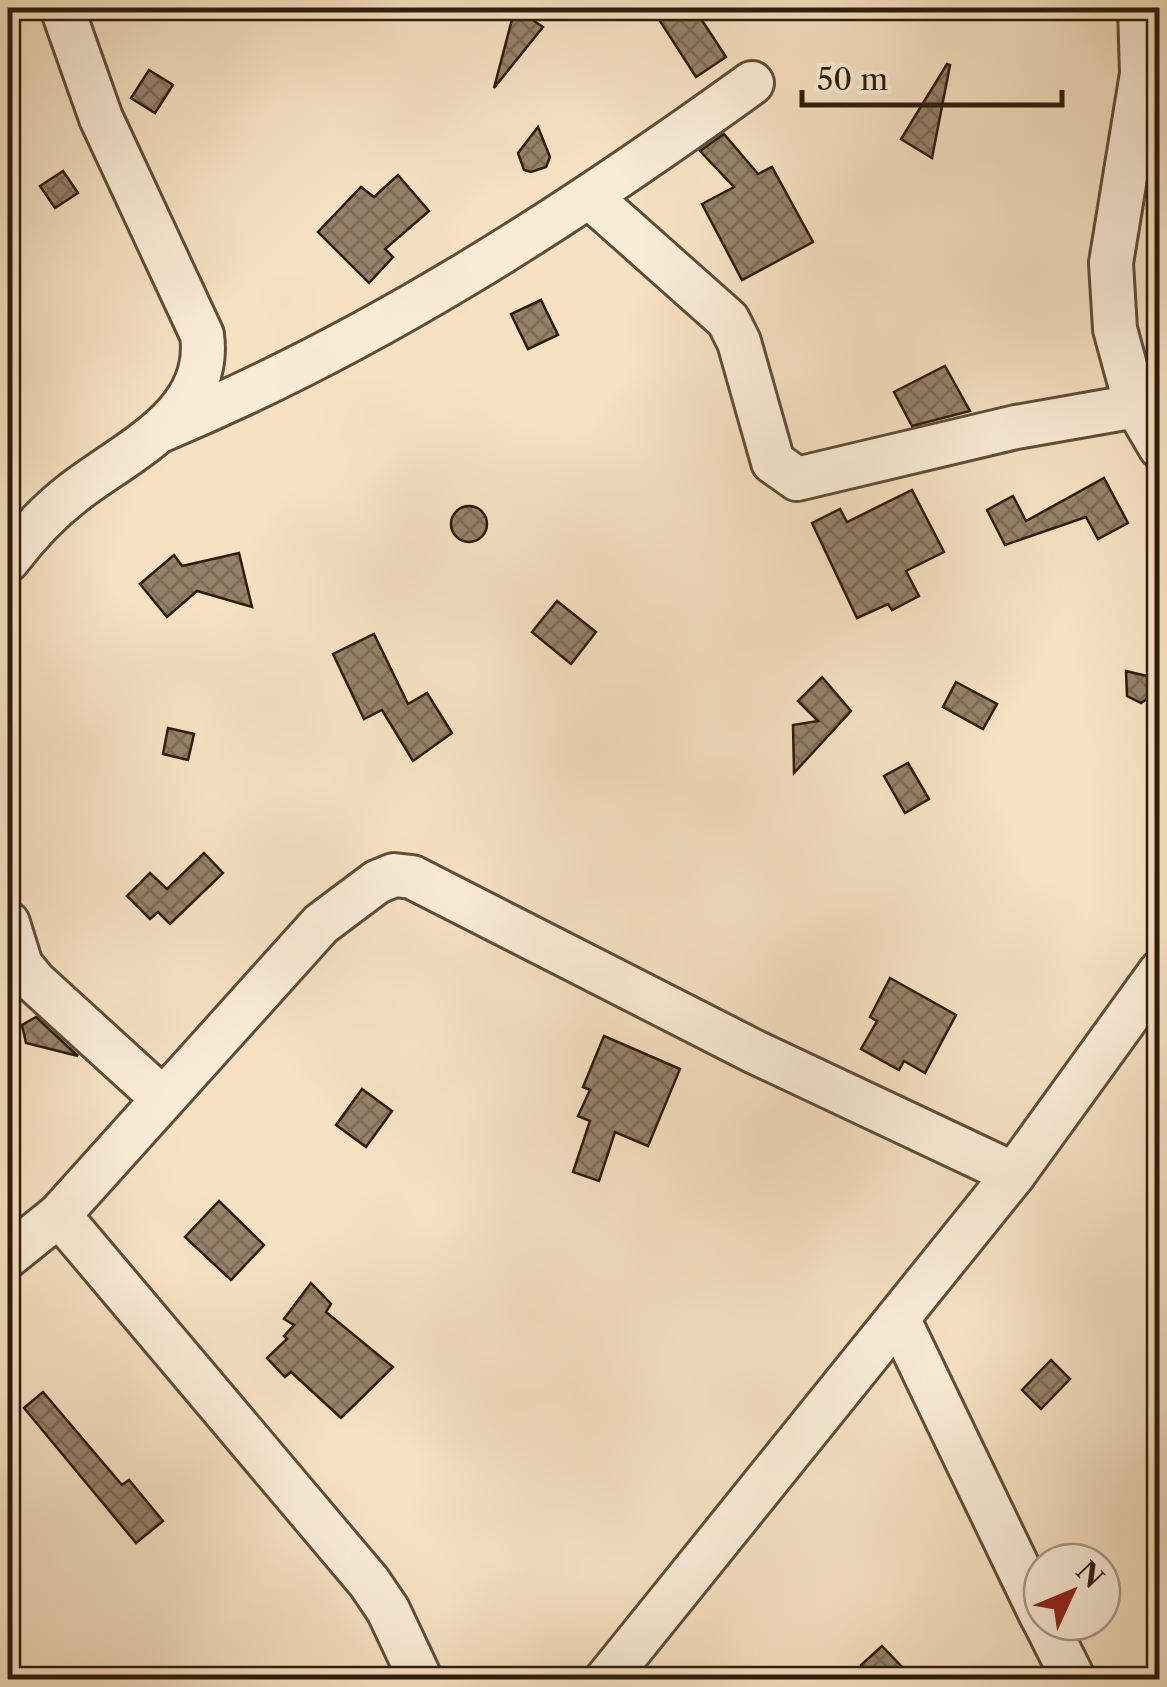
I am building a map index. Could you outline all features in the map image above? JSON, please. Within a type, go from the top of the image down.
[{"type":"street","points":[[62,8],[102,118],[202,334],[205,362],[191,396],[162,430]]},
{"type":"street","points":[[1140,8],[1142,74],[1111,262],[1116,329],[1136,406],[1160,447]]},
{"type":"street","points":[[8,560],[34,526],[162,430],[267,386],[374,329],[592,199],[752,83]]},
{"type":"street","points":[[592,199],[728,320],[739,342],[773,462],[797,480],[1016,428],[1136,406]]},
{"type":"street","points":[[8,1256],[59,1216],[321,924],[377,882],[394,875],[412,877],[755,1052],[1014,1174]]},
{"type":"street","points":[[8,924],[20,965],[35,982],[162,1098]]},
{"type":"street","points":[[606,1680],[1014,1174],[1146,1019],[1160,972]]},
{"type":"street","points":[[59,1216],[369,1582],[388,1610],[421,1680]]},
{"type":"street","points":[[900,1320],[1022,1575]]},
{"type":"street","points":[[1055,1642],[1074,1680]]},
{"type":"building","points":[[515,8],[543,27],[494,88]]},
{"type":"building","points":[[674,8],[694,8],[726,57],[696,77],[658,18]]},
{"type":"building","points":[[947,64],[950,65],[932,158],[901,139]]},
{"type":"building","points":[[149,70],[173,85],[155,113],[131,98]]},
{"type":"building","points":[[538,127],[550,157],[546,167],[531,172],[524,170],[518,153]]},
{"type":"building","points":[[724,134],[758,174],[772,167],[813,242],[742,280],[702,204],[734,187],[700,151]]},
{"type":"building","points":[[63,171],[78,193],[55,208],[40,186]]},
{"type":"building","points":[[398,175],[429,211],[385,249],[393,257],[369,283],[318,232],[361,187],[374,197]]},
{"type":"building","points":[[541,300],[558,335],[528,349],[511,314]]},
{"type":"building","points":[[945,366],[970,411],[912,426],[894,392]]},
{"type":"building","points":[[1104,478],[1128,523],[1098,539],[1086,517],[1005,545],[987,510],[1013,496],[1026,521]]},
{"type":"building","points":[[912,490],[944,552],[906,571],[919,596],[892,610],[888,604],[857,618],[812,523],[840,509],[847,522]]},
{"type":"building","points":[[469,506],[482,511],[487,524],[482,537],[469,542],[456,537],[451,524],[456,511]]},
{"type":"building","points":[[239,553],[252,607],[197,591],[167,617],[140,584],[174,555],[182,566]]},
{"type":"building","points":[[557,601],[596,632],[571,664],[532,632]]},
{"type":"building","points":[[374,634],[408,704],[427,693],[452,733],[413,761],[382,710],[364,719],[333,654]]},
{"type":"building","points":[[1126,671],[1151,677],[1151,696],[1141,703],[1127,696]]},
{"type":"building","points":[[822,677],[851,711],[794,773],[793,725],[818,721],[798,701]]},
{"type":"building","points":[[956,682],[997,704],[983,729],[943,707]]},
{"type":"building","points":[[168,728],[194,734],[188,760],[163,754]]},
{"type":"building","points":[[908,763],[929,799],[905,813],[884,776]]},
{"type":"building","points":[[204,853],[223,873],[170,924],[158,912],[150,919],[127,896],[150,873],[167,889]]},
{"type":"building","points":[[890,978],[956,1015],[925,1073],[904,1061],[899,1070],[861,1049],[877,1021],[870,1017]]},
{"type":"building","points":[[36,1017],[78,1056],[26,1043],[22,1025]]},
{"type":"building","points":[[604,1036],[680,1069],[648,1146],[615,1132],[599,1181],[573,1172],[590,1121],[578,1116],[590,1090],[583,1087]]},
{"type":"building","points":[[362,1089],[392,1111],[366,1147],[336,1125]]},
{"type":"building","points":[[219,1201],[264,1245],[231,1280],[185,1237]]},
{"type":"building","points":[[311,1283],[331,1304],[326,1312],[393,1367],[341,1418],[291,1372],[285,1377],[267,1358],[287,1339],[284,1336],[294,1325],[284,1319]]},
{"type":"building","points":[[1051,1360],[1070,1379],[1041,1409],[1022,1390]]},
{"type":"building","points":[[43,1392],[122,1485],[129,1480],[163,1521],[136,1543],[24,1408]]},
{"type":"building","points":[[882,1646],[902,1667],[888,1680],[874,1680],[861,1665]]}]
